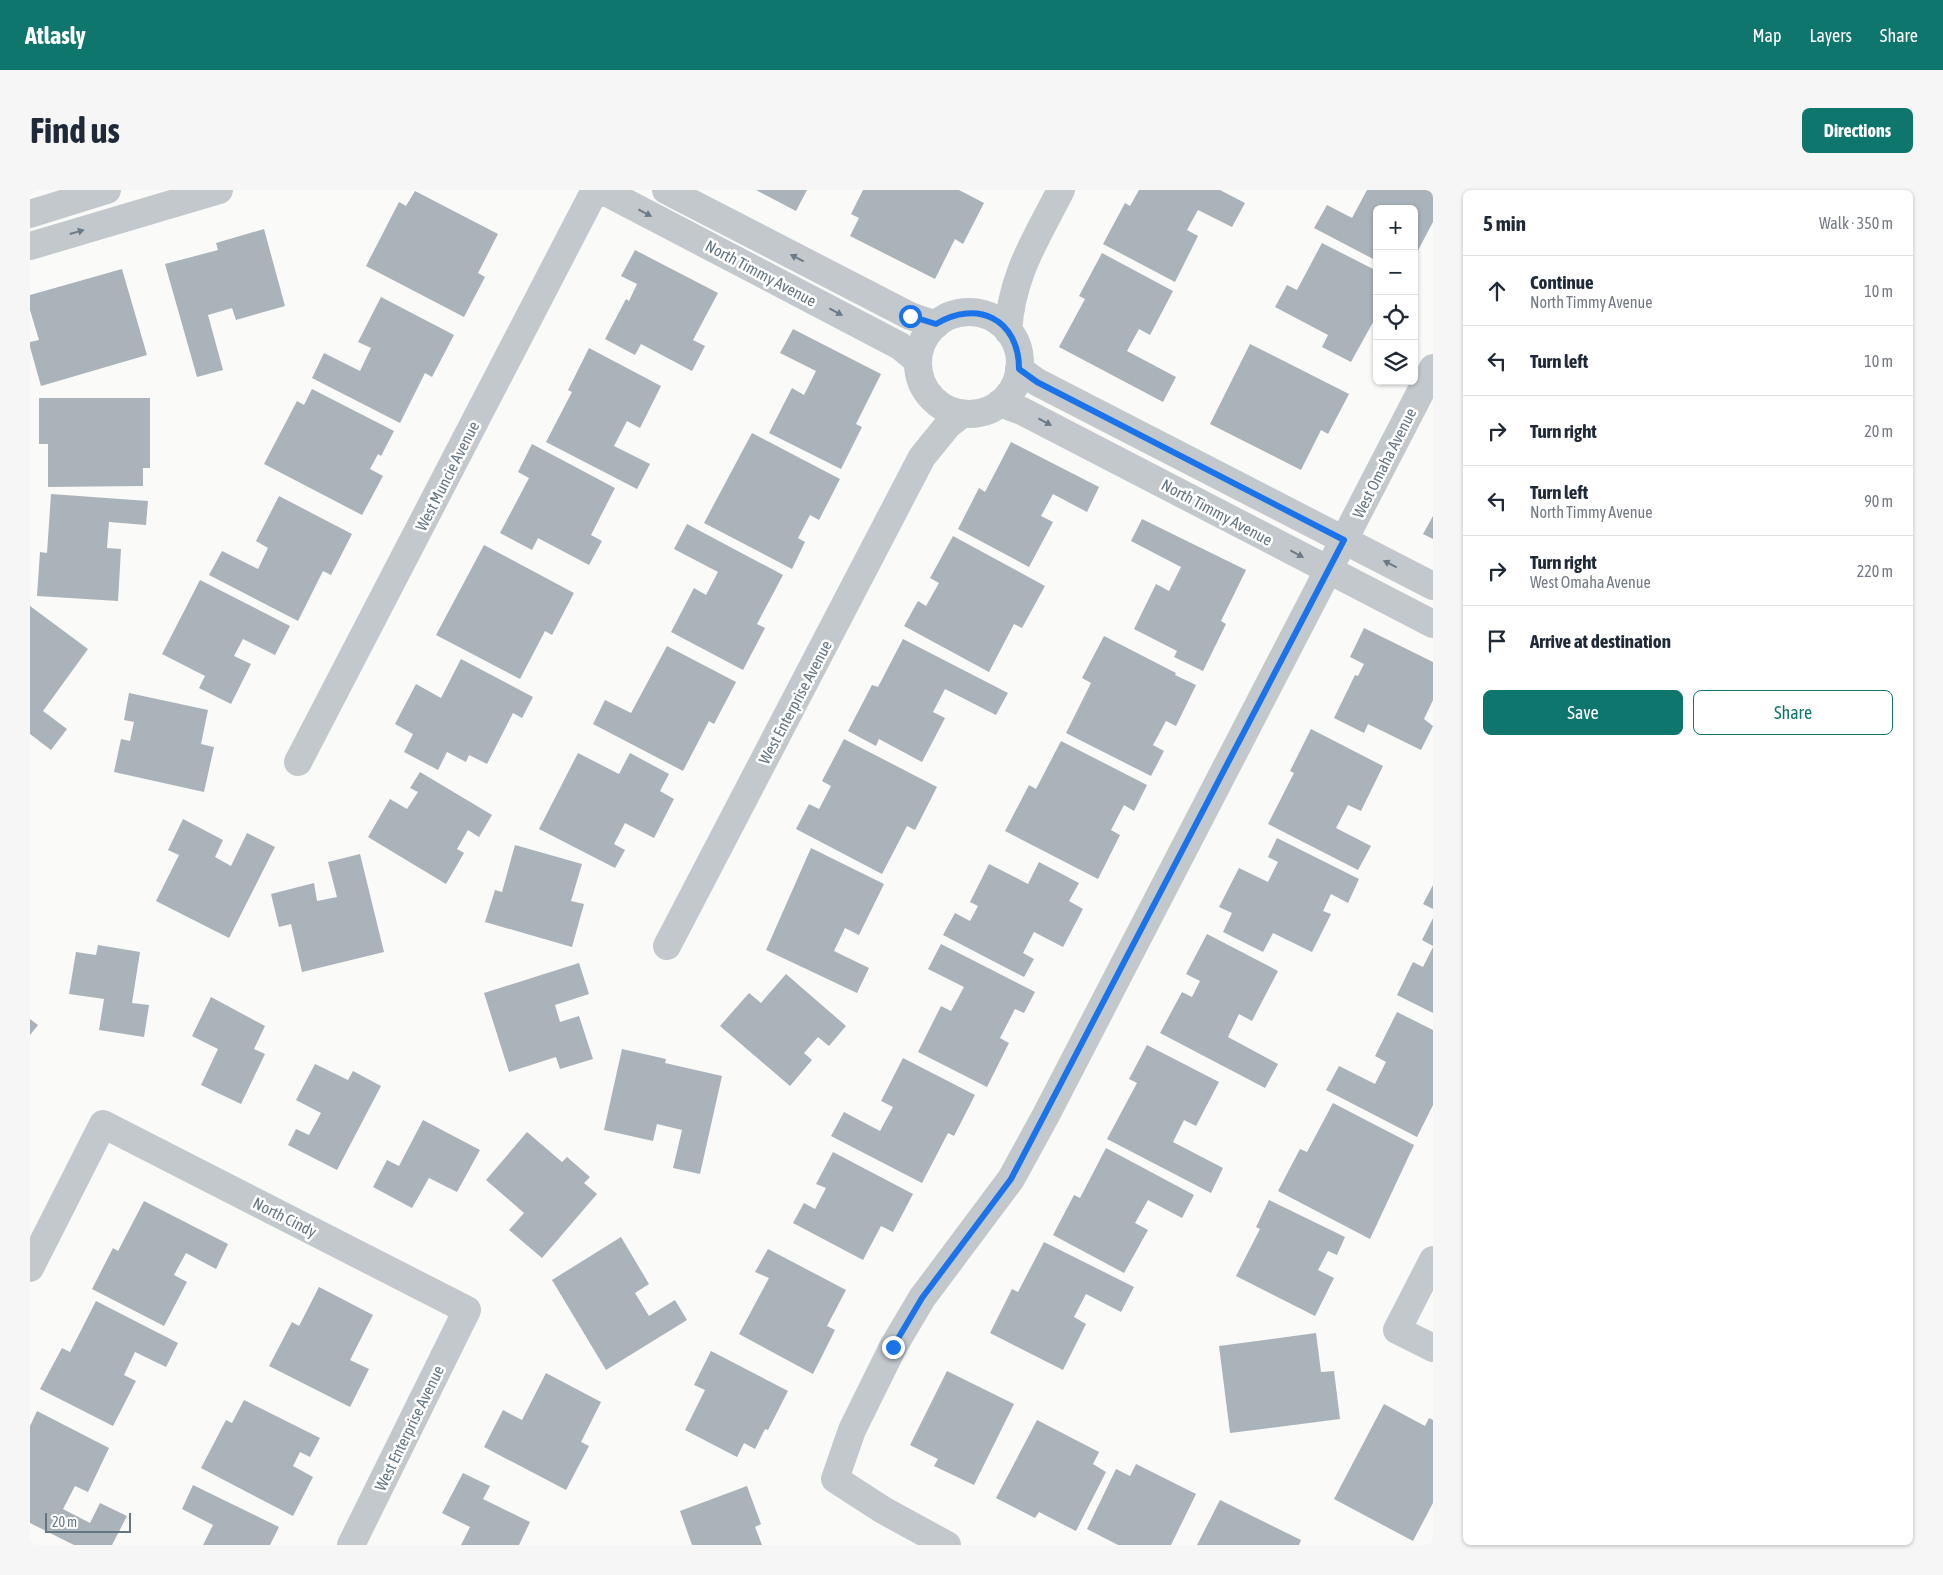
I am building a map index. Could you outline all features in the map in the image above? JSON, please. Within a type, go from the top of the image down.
[{"type":"street","points":[[30,214],[107,190]]},
{"type":"street","points":[[30,246],[219,190]]},
{"type":"street","name":"West Muncie Avenue","points":[[298,762],[595,190]]},
{"type":"street","name":"North Timmy Avenue","points":[[602,190],[900,346],[918,361]]},
{"type":"street","name":"North Timmy Avenue","points":[[666,190],[910,316],[936,324]]},
{"type":"street","points":[[1008,331],[1013,295],[1019,272],[1061,190]]},
{"type":"street","points":[[976,313],[991,303],[1019,272]]},
{"type":"street","points":[[962,313],[976,313],[988,316],[1008,331],[1019,355],[1019,369],[1016,382],[1010,394],[1000,403],[975,414],[962,414],[946,409],[933,400],[924,388],[919,375],[918,361],[920,347],[936,324],[948,317],[962,313]]},
{"type":"street","name":"West Omaha Avenue","points":[[947,1545],[883,1510],[835,1479],[852,1430],[893,1347],[922,1298],[1011,1179],[1433,368]]},
{"type":"street","name":"North Timmy Avenue","points":[[1019,369],[1037,382],[1433,586]]},
{"type":"street","name":"West Enterprise Avenue","points":[[922,457],[928,435],[933,400]]},
{"type":"street","name":"North Timmy Avenue","points":[[1000,403],[1022,410],[1433,624]]},
{"type":"street","name":"West Enterprise Avenue","points":[[667,946],[922,457],[948,425],[962,414]]},
{"type":"street","name":"North Cindy","points":[[30,1268],[103,1124],[467,1310]]},
{"type":"street","points":[[1433,1260],[1397,1330],[1433,1348]]},
{"type":"street","name":"West Enterprise Avenue","points":[[351,1545],[467,1310]]},
{"type":"building","points":[[756,190],[807,190],[796,211]]},
{"type":"building","points":[[863,190],[959,190],[984,203],[963,244],[955,239],[935,279],[850,236],[859,218],[851,214]]},
{"type":"building","points":[[1139,190],[1220,190],[1245,203],[1232,227],[1198,210],[1187,230],[1198,236],[1175,282],[1103,244],[1125,203],[1130,206]]},
{"type":"building","points":[[1367,190],[1433,190],[1433,222],[1418,250],[1418,205],[1373,205],[1373,259],[1314,228],[1327,205],[1352,218]]},
{"type":"building","points":[[415,191],[498,234],[478,273],[485,277],[464,317],[366,266],[399,202],[406,206]]},
{"type":"building","points":[[264,229],[285,306],[236,320],[232,308],[208,315],[223,370],[197,377],[165,264],[218,250],[216,243]]},
{"type":"building","points":[[1322,243],[1373,269],[1373,322],[1351,362],[1322,347],[1328,335],[1275,307],[1287,285],[1297,290]]},
{"type":"building","points":[[635,250],[718,293],[693,340],[705,346],[692,371],[641,344],[635,355],[605,339],[626,299],[629,301],[637,284],[621,276]]},
{"type":"building","points":[[1102,253],[1173,291],[1150,335],[1139,329],[1127,351],[1176,377],[1163,402],[1059,347],[1085,299],[1079,296]]},
{"type":"building","points":[[122,269],[147,355],[41,386],[30,347],[30,342],[39,340],[30,310],[30,295]]},
{"type":"building","points":[[381,297],[454,335],[432,377],[425,373],[400,423],[312,378],[324,353],[360,371],[371,348],[358,342]]},
{"type":"building","points":[[793,329],[881,374],[856,424],[862,427],[841,469],[769,433],[792,388],[804,395],[816,371],[780,353]]},
{"type":"building","points":[[1250,344],[1349,394],[1328,434],[1321,430],[1301,470],[1210,424]]},
{"type":"building","points":[[589,348],[661,386],[640,428],[627,421],[614,446],[650,464],[637,489],[546,442],[572,392],[568,390]]},
{"type":"building","points":[[312,389],[394,431],[381,456],[378,454],[370,469],[383,476],[362,515],[264,464],[297,401],[304,405]]},
{"type":"building","points":[[39,398],[150,398],[150,468],[143,468],[143,486],[48,487],[48,444],[39,444]]},
{"type":"building","points":[[752,433],[840,479],[819,520],[810,515],[798,538],[805,542],[792,569],[704,523]]},
{"type":"building","points":[[1011,442],[1099,487],[1087,512],[1053,494],[1041,516],[1053,522],[1029,567],[958,529],[979,488],[985,492]]},
{"type":"building","points":[[532,444],[615,488],[591,535],[602,541],[589,565],[538,538],[532,550],[500,533],[529,478],[518,472]]},
{"type":"building","points":[[51,494],[148,501],[146,525],[109,522],[107,548],[121,549],[118,601],[37,596],[40,552],[47,553]]},
{"type":"building","points":[[279,496],[352,534],[331,575],[323,571],[298,621],[209,575],[222,551],[258,569],[268,548],[256,541]]},
{"type":"building","points":[[1433,516],[1433,539],[1423,534]]},
{"type":"building","points":[[1142,519],[1246,570],[1221,621],[1226,624],[1203,671],[1174,657],[1177,651],[1134,629],[1156,584],[1169,591],[1181,567],[1131,541]]},
{"type":"building","points":[[687,524],[783,575],[757,624],[765,628],[743,670],[671,632],[694,588],[706,595],[718,572],[674,549]]},
{"type":"building","points":[[953,536],[1045,586],[1022,628],[1014,624],[989,672],[904,626],[918,601],[926,606],[939,583],[930,578]]},
{"type":"building","points":[[484,545],[574,593],[552,635],[545,631],[520,679],[436,635]]},
{"type":"building","points":[[200,580],[290,626],[275,655],[243,639],[234,656],[251,664],[231,704],[199,688],[205,676],[162,654]]},
{"type":"building","points":[[30,606],[88,649],[43,711],[67,729],[51,750],[30,734]]},
{"type":"building","points":[[1364,628],[1433,662],[1433,700],[1424,719],[1433,726],[1421,750],[1368,724],[1364,733],[1334,718],[1355,675],[1358,676],[1364,664],[1350,657]]},
{"type":"building","points":[[1104,636],[1196,685],[1176,726],[1166,721],[1153,745],[1164,751],[1151,776],[1066,733],[1091,683],[1082,678]]},
{"type":"building","points":[[903,639],[1008,693],[996,715],[945,689],[933,712],[945,718],[922,762],[879,739],[876,746],[848,731],[872,685],[878,687]]},
{"type":"building","points":[[667,646],[736,682],[714,724],[709,721],[683,771],[593,724],[605,700],[631,713]]},
{"type":"building","points":[[461,659],[533,697],[522,718],[513,713],[487,764],[469,755],[466,762],[447,752],[438,770],[404,752],[413,734],[395,724],[416,684],[441,698]]},
{"type":"building","points":[[129,693],[208,710],[201,744],[214,747],[204,792],[114,772],[121,739],[130,741],[134,722],[124,720]]},
{"type":"building","points":[[1311,729],[1383,766],[1361,811],[1348,805],[1336,828],[1371,846],[1358,870],[1268,824],[1294,773],[1290,771]]},
{"type":"building","points":[[844,739],[937,787],[915,830],[907,826],[882,874],[796,829],[809,804],[819,809],[831,786],[822,781]]},
{"type":"building","points":[[1061,741],[1147,785],[1134,811],[1124,805],[1111,830],[1120,835],[1098,879],[1005,831],[1029,785],[1036,789]]},
{"type":"building","points":[[578,753],[619,774],[630,753],[669,774],[660,791],[674,799],[654,838],[625,823],[614,844],[625,850],[615,868],[539,829]]},
{"type":"building","points":[[420,772],[492,815],[479,837],[468,830],[457,849],[464,853],[446,884],[368,837],[390,799],[407,809],[418,792],[410,788]]},
{"type":"building","points":[[183,819],[223,840],[215,857],[231,866],[247,833],[275,847],[229,938],[156,901],[179,855],[168,850]]},
{"type":"building","points":[[1277,838],[1359,879],[1348,903],[1331,894],[1323,911],[1331,914],[1312,952],[1273,933],[1263,952],[1223,932],[1232,913],[1219,907],[1239,868],[1268,882],[1278,862],[1268,857]]},
{"type":"building","points":[[515,845],[582,864],[571,901],[584,904],[572,947],[485,922],[495,890],[502,892]]},
{"type":"building","points":[[811,848],[884,884],[859,935],[845,928],[834,951],[869,968],[857,993],[766,950]]},
{"type":"building","points":[[360,854],[384,952],[302,972],[291,924],[279,927],[271,894],[314,883],[317,901],[337,897],[328,862]]},
{"type":"building","points":[[1039,862],[1079,883],[1069,901],[1083,909],[1063,947],[1034,932],[1023,953],[1034,959],[1024,977],[943,935],[955,913],[970,921],[978,906],[970,902],[989,864],[1028,884]]},
{"type":"building","points":[[1433,885],[1433,909],[1423,904]]},
{"type":"building","points":[[1433,918],[1433,946],[1422,940]]},
{"type":"building","points":[[1207,934],[1278,971],[1252,1021],[1239,1014],[1228,1037],[1278,1064],[1265,1088],[1160,1033],[1182,992],[1192,997],[1200,981],[1186,974]]},
{"type":"building","points":[[941,944],[1035,992],[1024,1013],[1015,1009],[1000,1038],[1009,1043],[987,1087],[918,1052],[941,1006],[951,1011],[964,987],[928,969]]},
{"type":"building","points":[[98,945],[140,952],[132,1003],[149,1005],[144,1037],[99,1030],[104,999],[69,994],[76,952],[96,955]]},
{"type":"building","points":[[1433,947],[1433,1013],[1397,995],[1413,962],[1423,967]]},
{"type":"building","points":[[579,963],[589,994],[555,1005],[560,1022],[579,1016],[593,1059],[560,1069],[556,1057],[509,1072],[484,993]]},
{"type":"building","points":[[786,974],[846,1026],[829,1046],[818,1037],[804,1053],[812,1060],[790,1086],[720,1026],[749,993],[761,1003]]},
{"type":"building","points":[[211,997],[265,1026],[254,1049],[265,1054],[241,1104],[201,1085],[218,1049],[192,1036]]},
{"type":"building","points":[[1397,1012],[1433,1030],[1433,1105],[1417,1137],[1326,1090],[1339,1066],[1375,1084],[1386,1062],[1375,1056]]},
{"type":"building","points":[[30,1019],[38,1025],[30,1035]]},
{"type":"building","points":[[1147,1045],[1219,1082],[1196,1126],[1184,1120],[1173,1142],[1223,1168],[1211,1193],[1107,1139],[1137,1083],[1129,1079]]},
{"type":"building","points":[[622,1049],[666,1059],[665,1063],[722,1076],[700,1174],[673,1168],[682,1130],[657,1124],[653,1141],[604,1130]]},
{"type":"building","points":[[903,1058],[975,1095],[954,1136],[948,1133],[922,1183],[831,1136],[844,1112],[880,1131],[893,1107],[881,1101]]},
{"type":"building","points":[[315,1064],[348,1080],[353,1071],[381,1086],[337,1170],[288,1145],[296,1129],[309,1135],[321,1113],[296,1100]]},
{"type":"building","points":[[1333,1103],[1414,1145],[1370,1239],[1278,1191],[1300,1149],[1307,1152]]},
{"type":"building","points":[[423,1120],[480,1150],[457,1192],[429,1178],[412,1208],[373,1187],[387,1160],[399,1166]]},
{"type":"building","points":[[527,1132],[562,1162],[567,1157],[590,1177],[584,1183],[597,1194],[542,1258],[509,1230],[524,1213],[486,1180]]},
{"type":"building","points":[[1106,1148],[1194,1195],[1182,1218],[1148,1200],[1135,1223],[1148,1230],[1124,1273],[1053,1235],[1074,1195],[1080,1198]]},
{"type":"building","points":[[833,1152],[913,1194],[893,1232],[881,1226],[863,1260],[793,1223],[804,1203],[815,1209],[826,1188],[816,1184]]},
{"type":"building","points":[[1269,1200],[1345,1237],[1337,1255],[1328,1251],[1318,1270],[1334,1278],[1315,1316],[1236,1276],[1260,1229],[1256,1227]]},
{"type":"building","points":[[144,1201],[228,1244],[216,1269],[186,1253],[174,1275],[187,1282],[164,1326],[92,1289],[113,1248],[118,1251]]},
{"type":"building","points":[[621,1237],[649,1284],[635,1293],[649,1316],[675,1300],[687,1320],[606,1370],[552,1280]]},
{"type":"building","points":[[1044,1242],[1134,1287],[1121,1312],[1086,1294],[1074,1317],[1086,1324],[1063,1370],[990,1333],[1012,1289],[1018,1292]]},
{"type":"building","points":[[768,1249],[846,1290],[827,1326],[835,1330],[813,1374],[739,1334],[769,1278],[755,1272]]},
{"type":"building","points":[[319,1287],[373,1315],[350,1360],[369,1369],[350,1407],[269,1366],[292,1322],[299,1326]]},
{"type":"building","points":[[96,1301],[178,1343],[166,1367],[135,1352],[124,1375],[136,1381],[113,1426],[40,1389],[62,1348],[70,1352]]},
{"type":"building","points":[[1316,1333],[1321,1372],[1334,1371],[1340,1419],[1230,1433],[1219,1346]]},
{"type":"building","points":[[711,1351],[788,1391],[768,1430],[765,1429],[755,1449],[744,1443],[737,1457],[685,1430],[705,1390],[694,1385]]},
{"type":"building","points":[[947,1371],[1014,1404],[974,1485],[934,1466],[938,1459],[910,1445]]},
{"type":"building","points":[[546,1373],[601,1402],[581,1442],[589,1446],[566,1490],[484,1447],[503,1410],[522,1420]]},
{"type":"building","points":[[244,1400],[320,1438],[310,1457],[300,1452],[293,1466],[313,1477],[293,1516],[201,1468],[226,1420],[232,1423]]},
{"type":"building","points":[[1384,1404],[1425,1426],[1429,1418],[1433,1420],[1433,1503],[1413,1541],[1334,1499]]},
{"type":"building","points":[[37,1411],[109,1448],[88,1492],[75,1486],[63,1509],[90,1523],[100,1503],[127,1516],[112,1545],[74,1545],[30,1523],[30,1426]]},
{"type":"building","points":[[1037,1420],[1099,1452],[1093,1464],[1106,1472],[1076,1531],[1039,1512],[1035,1518],[996,1498]]},
{"type":"building","points":[[1136,1464],[1196,1494],[1171,1545],[1118,1545],[1087,1529],[1116,1469],[1130,1476]]},
{"type":"building","points":[[463,1473],[490,1486],[483,1499],[530,1522],[519,1545],[461,1545],[470,1527],[442,1513]]},
{"type":"building","points":[[193,1485],[279,1527],[270,1545],[203,1545],[213,1525],[182,1509]]},
{"type":"building","points":[[747,1486],[761,1524],[755,1527],[762,1545],[692,1545],[680,1511]]},
{"type":"building","points":[[1220,1500],[1301,1540],[1299,1545],[1197,1545]]},
{"type":"route","points":[[893,1347],[922,1298],[1011,1179],[1344,540],[1037,382],[1019,369],[1019,355],[1008,331],[988,316],[976,313],[962,313],[948,317],[936,324],[910,316]]}]
